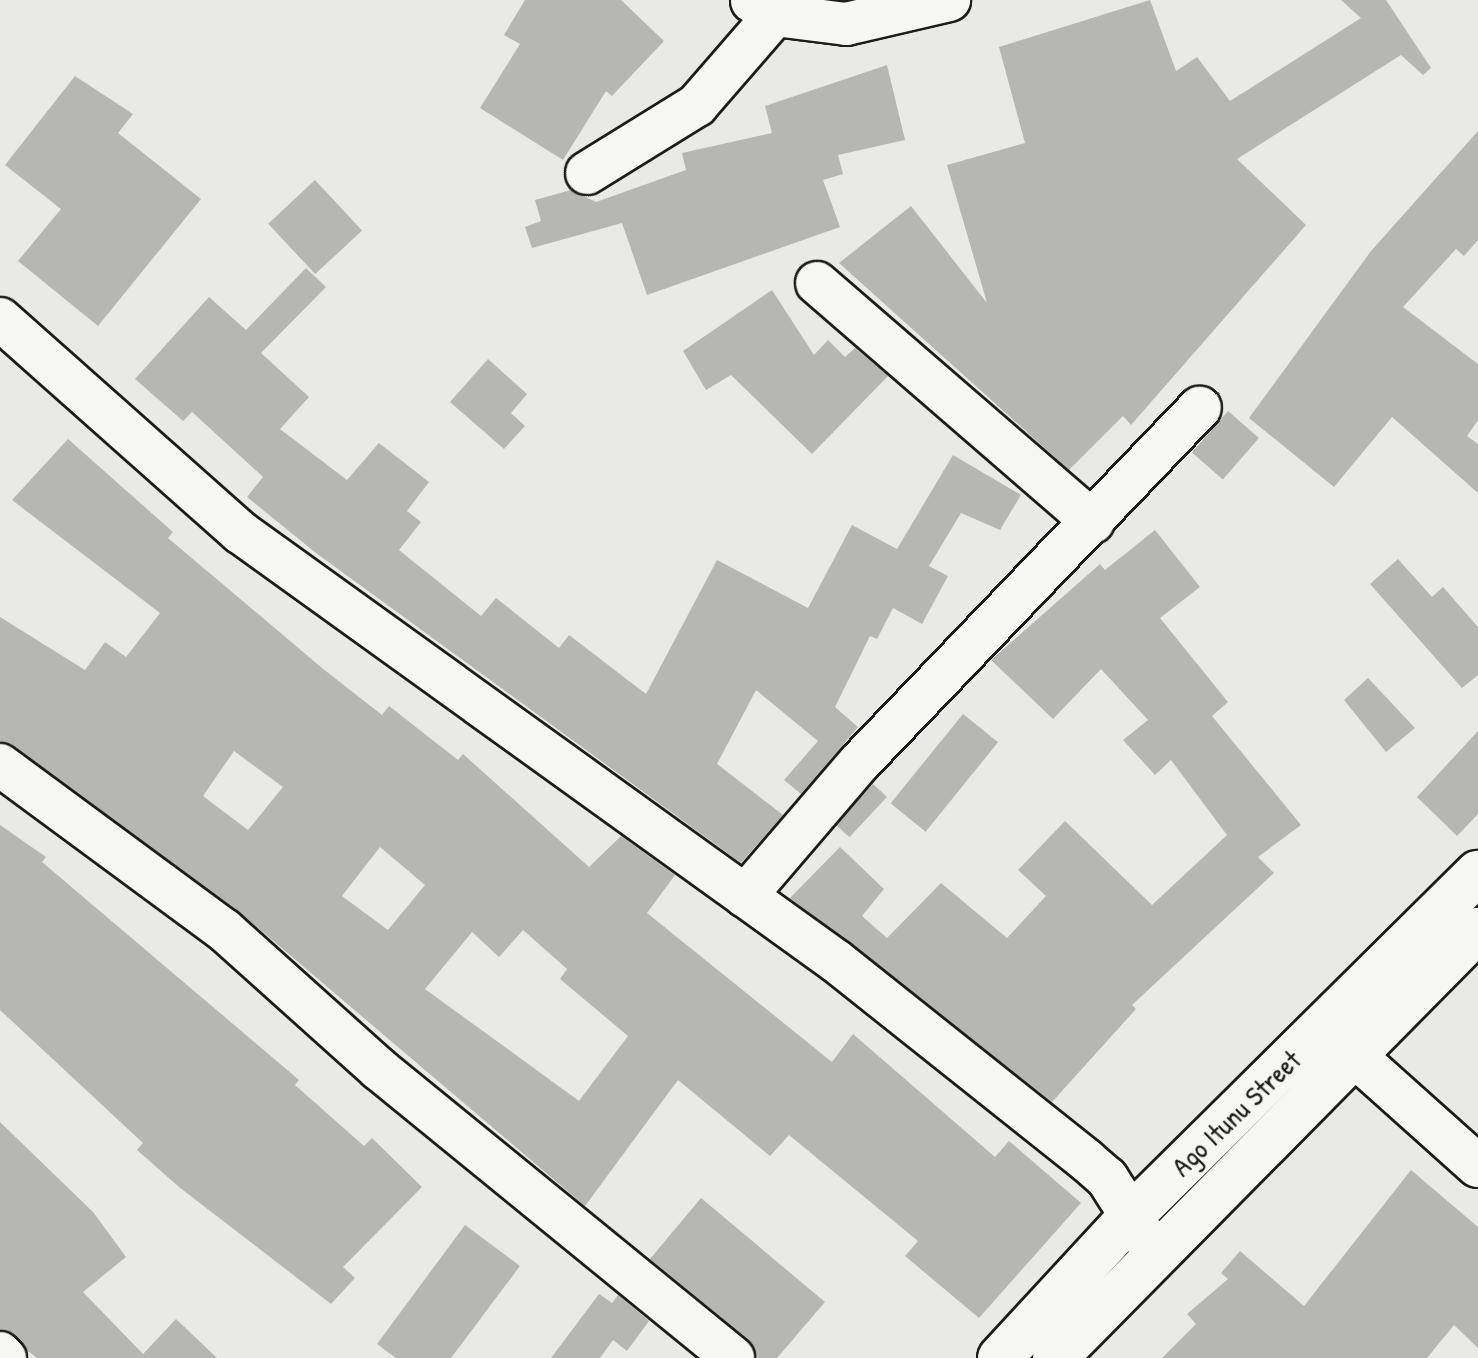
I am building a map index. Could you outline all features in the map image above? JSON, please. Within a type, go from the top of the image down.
[{"type":"main road","name":"Ago Itunu Street","points":[[1000,1358],[1131,1216],[1478,873]]},
{"type":"main road","name":"Ago Itunu Street","points":[[1073,1352],[1156,1256],[1357,1058],[1478,930]]},
{"type":"street","points":[[587,173],[697,105],[763,8],[846,24],[949,0]]},
{"type":"street","points":[[817,283],[1093,522]]},
{"type":"street","points":[[0,319],[240,532],[745,896],[1086,1160],[1131,1216],[1156,1256]]},
{"type":"street","points":[[745,896],[871,750],[1200,408]]},
{"type":"street","points":[[0,765],[224,930],[379,1069],[733,1358]]},
{"type":"street","points":[[1357,1058],[1478,1166]]},
{"type":"street","points":[[0,1353],[5,1358]]},
{"type":"building","points":[[525,0],[621,0],[664,41],[612,96],[606,91],[563,160],[480,108],[520,44],[504,35]]},
{"type":"building","points":[[1150,0],[1176,71],[1197,57],[1230,101],[1361,18],[1341,0],[1386,0],[1431,68],[1423,75],[1401,55],[1237,159],[1306,225],[1131,425],[1123,416],[1069,470],[839,263],[911,206],[987,303],[947,165],[1025,143],[999,47]]},
{"type":"building","points":[[887,65],[905,140],[838,155],[843,174],[823,180],[840,227],[647,295],[622,223],[532,248],[525,227],[541,221],[535,200],[571,190],[596,202],[686,170],[682,153],[772,133],[765,106]]},
{"type":"building","points":[[75,76],[133,114],[118,133],[201,199],[98,326],[18,261],[61,209],[5,165]]},
{"type":"building","points":[[1478,131],[1478,240],[1464,256],[1456,249],[1403,307],[1478,364],[1478,420],[1467,436],[1478,444],[1478,493],[1392,417],[1334,487],[1249,418],[1371,251]]},
{"type":"building","points":[[315,180],[362,230],[315,274],[268,224]]},
{"type":"building","points":[[306,268],[326,287],[261,353],[309,397],[280,429],[347,480],[379,443],[429,482],[407,511],[421,522],[399,550],[481,616],[496,598],[559,648],[569,635],[646,694],[717,560],[808,608],[852,525],[897,549],[953,455],[1021,495],[1000,530],[961,513],[929,566],[948,576],[922,624],[893,608],[877,639],[870,636],[835,707],[858,727],[801,794],[784,780],[818,741],[756,690],[717,764],[783,815],[741,863],[316,553],[247,497],[263,477],[192,412],[183,421],[135,379],[209,297],[246,330]]},
{"type":"building","points":[[772,290],[814,355],[828,340],[845,357],[855,348],[888,376],[812,454],[731,375],[706,390],[683,351]]},
{"type":"building","points":[[488,359],[527,394],[511,413],[525,426],[504,449],[450,402]]},
{"type":"building","points":[[1228,411],[1259,438],[1223,479],[1192,453]]},
{"type":"building","points":[[68,439],[173,532],[168,538],[322,668],[382,715],[389,706],[458,760],[463,754],[589,867],[621,836],[675,875],[647,913],[832,1062],[853,1034],[995,1157],[1009,1141],[1081,1203],[979,1318],[905,1256],[918,1241],[789,1135],[770,1156],[678,1080],[585,1206],[238,911],[0,741],[0,617],[85,670],[105,642],[126,657],[160,613],[12,500]],"holes":[[[234,751],[283,787],[248,830],[203,796]],[[380,847],[425,885],[388,930],[342,896]],[[523,930],[567,969],[560,979],[628,1036],[579,1101],[425,989],[472,932],[499,957]]]},
{"type":"building","points":[[1155,530],[1200,587],[1160,618],[1228,702],[1212,716],[1301,825],[1258,857],[1274,873],[1132,1005],[1136,1009],[1052,1102],[790,898],[840,847],[884,889],[862,916],[887,938],[941,883],[1007,938],[1046,896],[1018,870],[1065,821],[1152,905],[1227,835],[1171,760],[1155,775],[1123,740],[1148,720],[1101,669],[1053,719],[991,660],[1100,564],[1105,570]]},
{"type":"building","points":[[1398,559],[1432,597],[1443,587],[1478,627],[1478,675],[1462,688],[1370,584]]},
{"type":"building","points":[[1368,678],[1415,728],[1386,752],[1344,700]]},
{"type":"building","points":[[963,714],[998,742],[926,832],[891,803]]},
{"type":"building","points":[[1478,731],[1478,814],[1457,836],[1417,797]]},
{"type":"building","points":[[873,784],[887,797],[849,837],[835,824]]},
{"type":"building","points":[[0,825],[46,857],[42,862],[299,1080],[295,1085],[364,1146],[372,1138],[422,1187],[343,1267],[355,1278],[331,1304],[179,1187],[137,1150],[143,1143],[0,1010]]},
{"type":"building","points":[[0,1122],[93,1212],[126,1257],[83,1292],[143,1354],[176,1319],[217,1358],[37,1358],[0,1330]]},
{"type":"building","points":[[1411,1170],[1478,1227],[1478,1348],[1454,1325],[1427,1358],[1162,1358],[1196,1324],[1187,1314],[1228,1279],[1221,1273],[1240,1251],[1304,1306]]},
{"type":"building","points":[[701,1198],[825,1302],[777,1358],[758,1358],[748,1339],[650,1259]]},
{"type":"building","points":[[465,1225],[520,1266],[451,1358],[396,1358],[377,1344]]},
{"type":"building","points":[[599,1294],[612,1303],[618,1295],[649,1321],[627,1351],[613,1340],[600,1358],[551,1358]]}]
